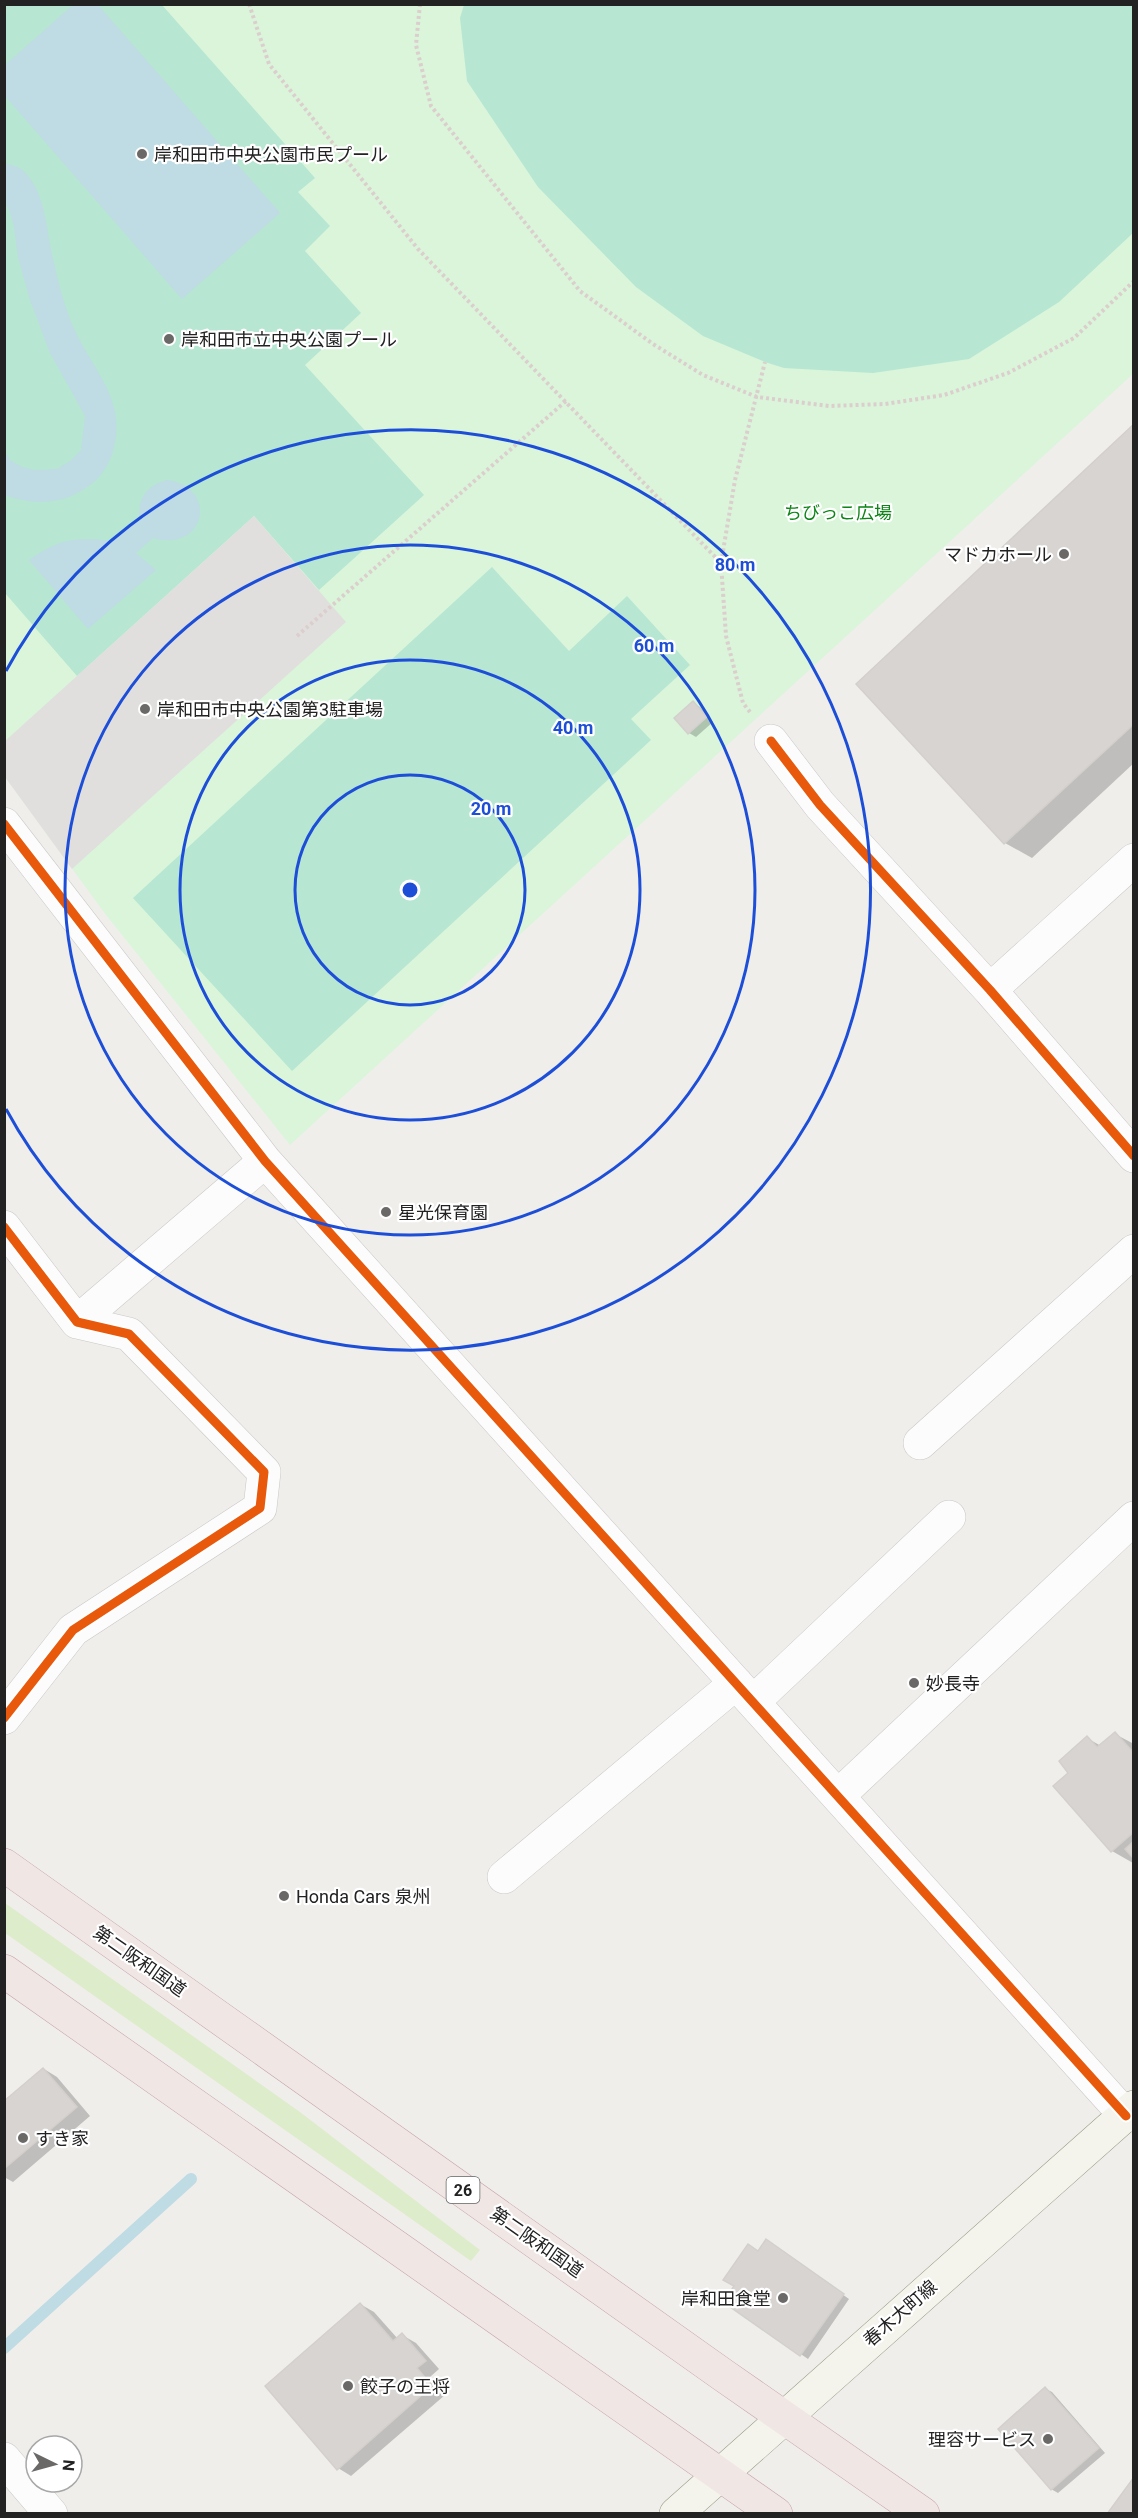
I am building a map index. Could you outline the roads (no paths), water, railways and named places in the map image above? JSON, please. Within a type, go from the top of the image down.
[{"type":"highway","name":"第二阪和国道","points":[[4,1865],[923,2514]]},
{"type":"highway","points":[[4,1971],[776,2514]]},
{"type":"main road","name":"春木大町線","points":[[676,2514],[783,2417],[1131,2115]]},
{"type":"street","points":[[771,741],[820,805],[990,990],[1134,1156]]},
{"type":"street","points":[[4,824],[265,1161],[744,1693],[1131,2115]]},
{"type":"street","points":[[990,990],[1134,860]]},
{"type":"street","points":[[77,1322],[265,1161]]},
{"type":"street","points":[[4,1227],[77,1322],[129,1334],[264,1472],[260,1508],[73,1630],[4,1718]]},
{"type":"street","points":[[920,1443],[1134,1251]]},
{"type":"street","points":[[504,1877],[744,1693],[949,1517]]},
{"type":"street","points":[[838,1796],[1134,1518]]},
{"type":"street","points":[[4,2459],[51,2514]]},
{"type":"water","name":"岸和田市中央公園市民プール","points":[[74,4],[98,5],[280,213],[182,299],[5,96],[5,65]]},
{"type":"water","points":[[5,163],[21,169],[36,188],[41,200],[66,308],[76,333],[107,389],[116,418],[113,451],[102,473],[84,489],[55,501],[25,501],[5,495],[5,452],[10,460],[22,467],[35,470],[57,469],[81,450],[85,416],[50,353],[30,300],[18,257],[14,227],[5,203]]},
{"type":"water","points":[[167,480],[184,485],[194,494],[199,505],[199,517],[194,528],[185,536],[171,540],[153,538],[136,553],[156,570],[88,629],[29,560],[59,543],[78,539],[112,541],[139,517],[141,503],[149,489]]},
{"type":"waterway","points":[[4,2348],[191,2179]]},
{"type":"place","name":"岸和田市中央公園市民プール","points":[[142,154]]},
{"type":"place","name":"岸和田市立中央公園プール","points":[[169,339]]},
{"type":"place","name":"マドカホール","points":[[1064,554]]},
{"type":"place","name":"岸和田市中央公園第3駐車場","points":[[145,709]]},
{"type":"place","name":"星光保育園","points":[[386,1212]]},
{"type":"place","name":"妙長寺","points":[[914,1683]]},
{"type":"place","name":"Honda Cars 泉州","points":[[284,1896]]},
{"type":"place","name":"すき家","points":[[23,2138]]},
{"type":"place","name":"岸和田食堂","points":[[783,2298]]},
{"type":"place","name":"餃子の王将","points":[[348,2386]]},
{"type":"place","name":"理容サービス","points":[[1048,2439]]},
{"type":"park label","name":"ちびっこ広場","points":[[838,512]]}]
